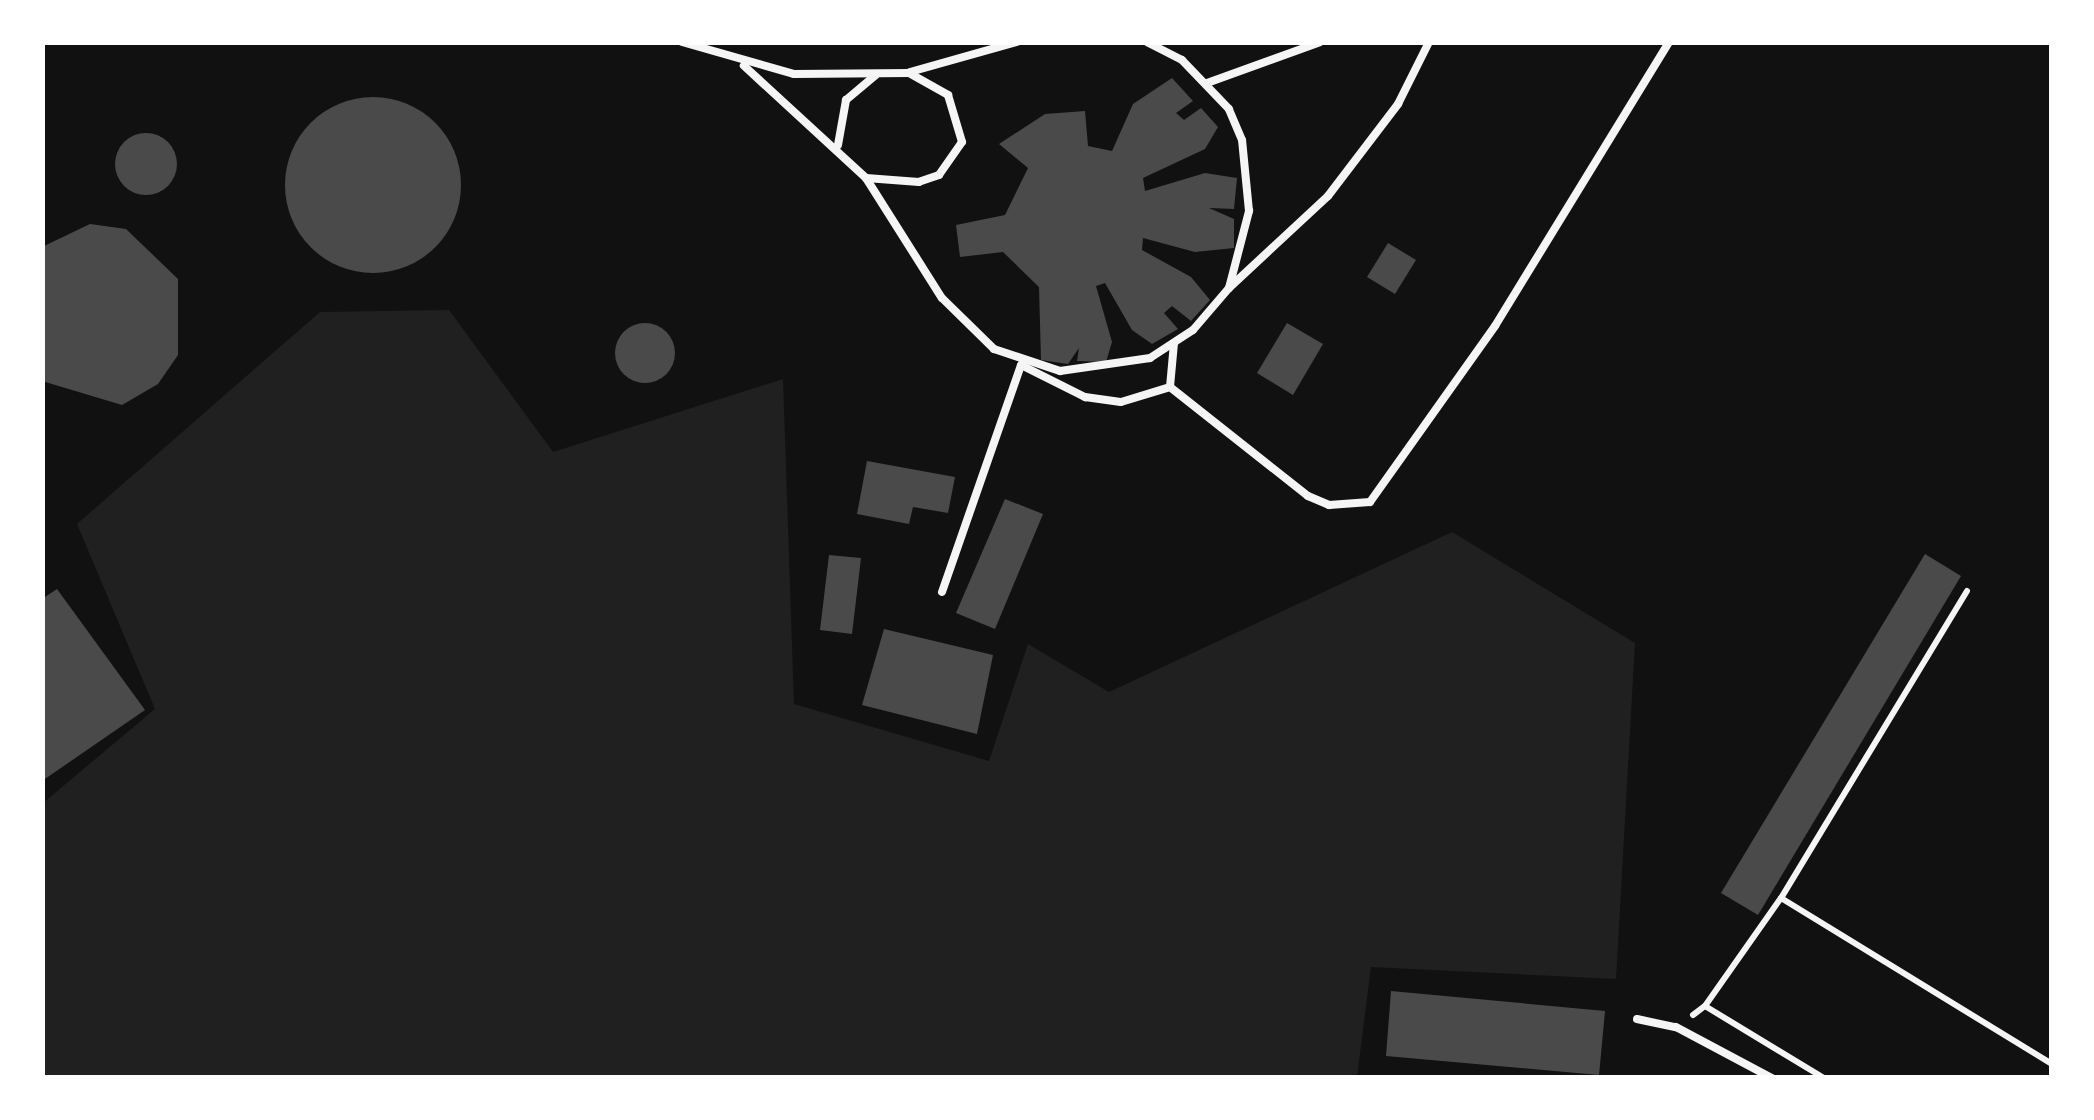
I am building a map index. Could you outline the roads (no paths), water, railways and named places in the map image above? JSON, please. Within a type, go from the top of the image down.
[{"type":"lane","points":[[682,42],[744,66],[878,74],[909,73],[1016,42]]},
{"type":"lane","points":[[1146,42],[1206,82],[1236,124],[1248,178],[1244,244],[1228,288]]},
{"type":"lane","points":[[1206,82],[1320,42]]},
{"type":"lane","points":[[1021,364],[1098,372],[1174,343],[1328,196],[1398,104],[1428,42]]},
{"type":"lane","points":[[1170,387],[1308,496],[1351,507],[1378,496],[1669,42]]},
{"type":"lane","points":[[744,66],[838,145],[866,178],[942,298],[1021,364],[1086,397],[1121,402],[1170,387]]},
{"type":"lane","points":[[866,178],[919,182],[956,159],[957,107],[909,73]]},
{"type":"lane","points":[[838,145],[846,100],[878,74]]},
{"type":"lane","points":[[1170,387],[1174,343]]},
{"type":"lane","points":[[942,592],[1021,364]]},
{"type":"lane","points":[[1637,1019],[1676,1027],[1772,1078]]}]
